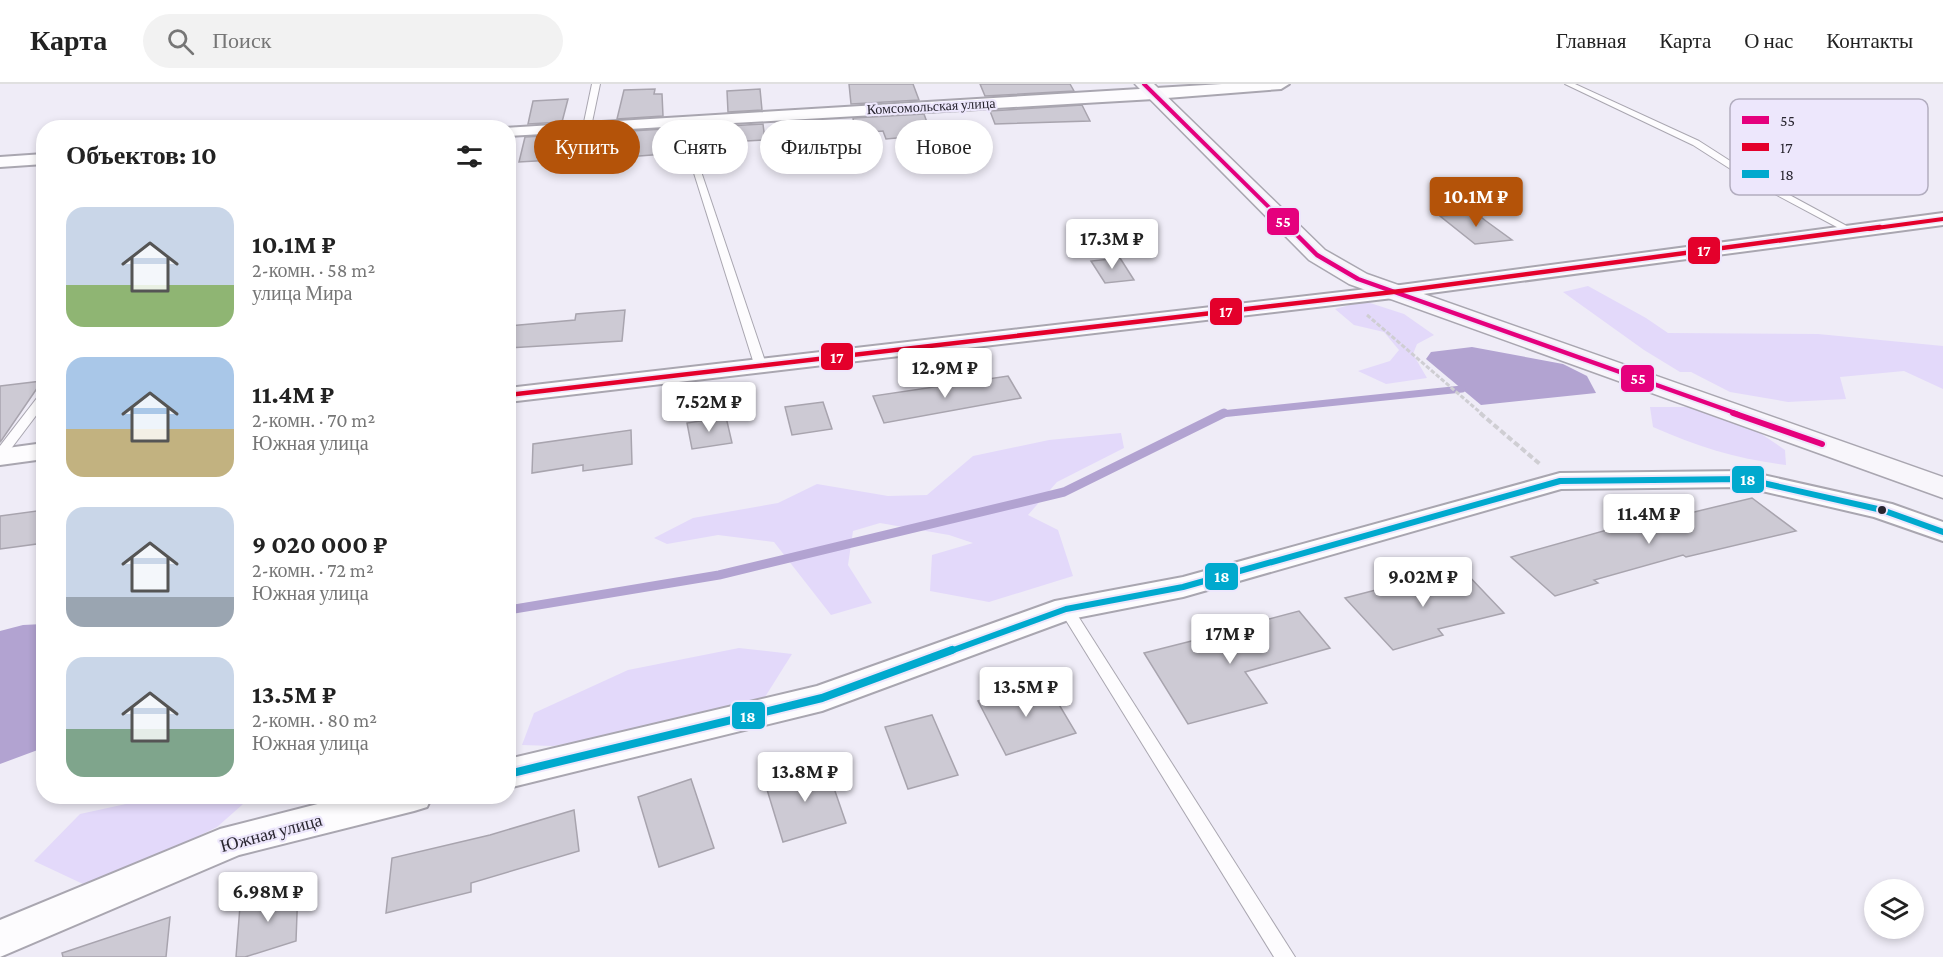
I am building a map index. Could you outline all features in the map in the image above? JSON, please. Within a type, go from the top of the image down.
[{"type":"main road","points":[[1149,89],[1317,255],[1358,279],[1943,488]]},
{"type":"street","name":"Комсомольская улица","points":[[695,120],[1149,89],[1281,84]]},
{"type":"street","name":"Комсомольская улица","points":[[516,131],[534,130]]},
{"type":"street","points":[[0,162],[36,160]]},
{"type":"street","points":[[516,394],[1393,292],[1943,219]]},
{"type":"street","points":[[0,456],[36,452]]},
{"type":"street","points":[[516,772],[822,698],[1066,609],[1183,587],[1560,481],[1745,479],[1882,510],[1943,532]]},
{"type":"street","name":"Южная улица","points":[[0,939],[233,840],[381,804]]},
{"type":"lane","points":[[588,120],[596,84]]},
{"type":"lane","points":[[1569,84],[1696,144],[1730,165]]},
{"type":"lane","points":[[697,174],[760,364]]},
{"type":"lane","points":[[1784,195],[1851,231]]},
{"type":"lane","points":[[0,456],[36,407]]},
{"type":"lane","points":[[1066,609],[1286,957]]},
{"type":"path","points":[[1346,297],[1560,481]]},
{"type":"shaded area","points":[[1588,286],[1668,333],[1818,334],[1943,346],[1943,389],[1904,371],[1840,377],[1846,399],[1788,402],[1730,392],[1691,372],[1680,372],[1644,350],[1563,292]]},
{"type":"shaded area","points":[[1364,301],[1404,314],[1434,335],[1417,344],[1413,354],[1427,378],[1386,384],[1358,371],[1390,361],[1399,350],[1384,332],[1354,325],[1335,309]]},
{"type":"shaded area","points":[[1472,347],[1563,364],[1587,376],[1596,393],[1481,405],[1426,359],[1431,352]]},
{"type":"shaded area","points":[[1650,407],[1692,407],[1751,427],[1785,450],[1786,465],[1734,456],[1653,427]]},
{"type":"shaded area","points":[[1121,433],[1124,448],[1057,482],[1028,515],[1058,530],[1073,576],[989,602],[930,591],[932,555],[973,543],[949,535],[880,523],[853,531],[848,565],[872,603],[831,615],[774,542],[718,535],[667,544],[654,538],[693,518],[778,503],[817,484],[888,496],[927,495],[973,456],[1049,440]]},
{"type":"shaded area","points":[[36,624],[36,751],[0,764],[0,631]]},
{"type":"shaded area","points":[[739,648],[792,654],[765,697],[700,719],[553,746],[522,745],[534,713],[628,670]]},
{"type":"shaded area","points":[[126,804],[243,804],[217,827],[128,871],[83,884],[34,861],[80,814]]},
{"type":"building","points":[[849,84],[913,84],[919,100],[851,104]]},
{"type":"building","points":[[980,84],[1070,84],[1074,91],[985,96]]},
{"type":"building","points":[[655,89],[654,94],[662,94],[663,116],[617,119],[624,90]]},
{"type":"building","points":[[760,89],[762,110],[728,112],[727,91]]},
{"type":"building","points":[[568,99],[563,120],[534,120],[534,124],[528,124],[533,101]]},
{"type":"building","points":[[1082,105],[1090,121],[995,124],[990,111]]},
{"type":"building","points":[[924,114],[926,120],[895,120],[895,138],[886,139],[883,120],[853,120],[853,118]]},
{"type":"building","points":[[760,124],[760,140],[748,141],[748,125]]},
{"type":"building","points":[[640,130],[652,130],[652,155],[640,156]]},
{"type":"building","points":[[534,136],[534,161],[519,162],[525,137]]},
{"type":"building","points":[[1476,213],[1512,240],[1475,244],[1440,216]]},
{"type":"building","points":[[1120,258],[1134,280],[1105,283],[1091,261]]},
{"type":"building","points":[[625,310],[622,341],[516,348],[516,325],[575,320],[576,314]]},
{"type":"building","points":[[1008,376],[1021,398],[884,423],[873,396]]},
{"type":"building","points":[[36,382],[36,390],[0,442],[0,386]]},
{"type":"building","points":[[823,402],[832,429],[792,435],[785,407]]},
{"type":"building","points":[[726,417],[732,443],[692,449],[687,423]]},
{"type":"building","points":[[631,430],[632,464],[583,471],[583,465],[532,473],[533,444]]},
{"type":"building","points":[[1752,498],[1796,531],[1686,557],[1683,555],[1594,580],[1598,583],[1555,596],[1511,557],[1621,526],[1624,529]]},
{"type":"building","points":[[36,511],[36,544],[0,549],[0,516]]},
{"type":"building","points":[[1464,571],[1504,613],[1438,629],[1443,635],[1393,650],[1345,598],[1395,585]]},
{"type":"building","points":[[1299,611],[1330,648],[1245,672],[1267,703],[1188,724],[1144,653],[1255,625],[1254,623]]},
{"type":"building","points":[[1045,681],[1076,733],[1006,755],[978,701]]},
{"type":"building","points":[[932,715],[958,775],[908,789],[885,727]]},
{"type":"building","points":[[826,765],[846,823],[783,842],[765,783]]},
{"type":"building","points":[[691,779],[714,848],[659,867],[638,797]]},
{"type":"building","points":[[574,810],[579,851],[471,883],[471,892],[386,913],[392,858],[490,835]]},
{"type":"building","points":[[298,887],[296,941],[245,957],[236,957],[240,906]]},
{"type":"building","points":[[170,917],[166,957],[63,957],[62,953]]},
{"type":"waterway","points":[[1222,414],[1462,389]]},
{"type":"waterway","points":[[516,609],[719,575],[1064,492],[1222,414]]},
{"type":"transit line","name":"55","points":[[1144,84],[1317,255],[1358,279],[1822,444]]},
{"type":"transit line","name":"17","points":[[516,394],[1393,292],[1943,219]]},
{"type":"transit line","name":"18","points":[[516,772],[822,698],[1066,609],[1183,587],[1560,481],[1745,479],[1882,510],[1943,532]]}]
